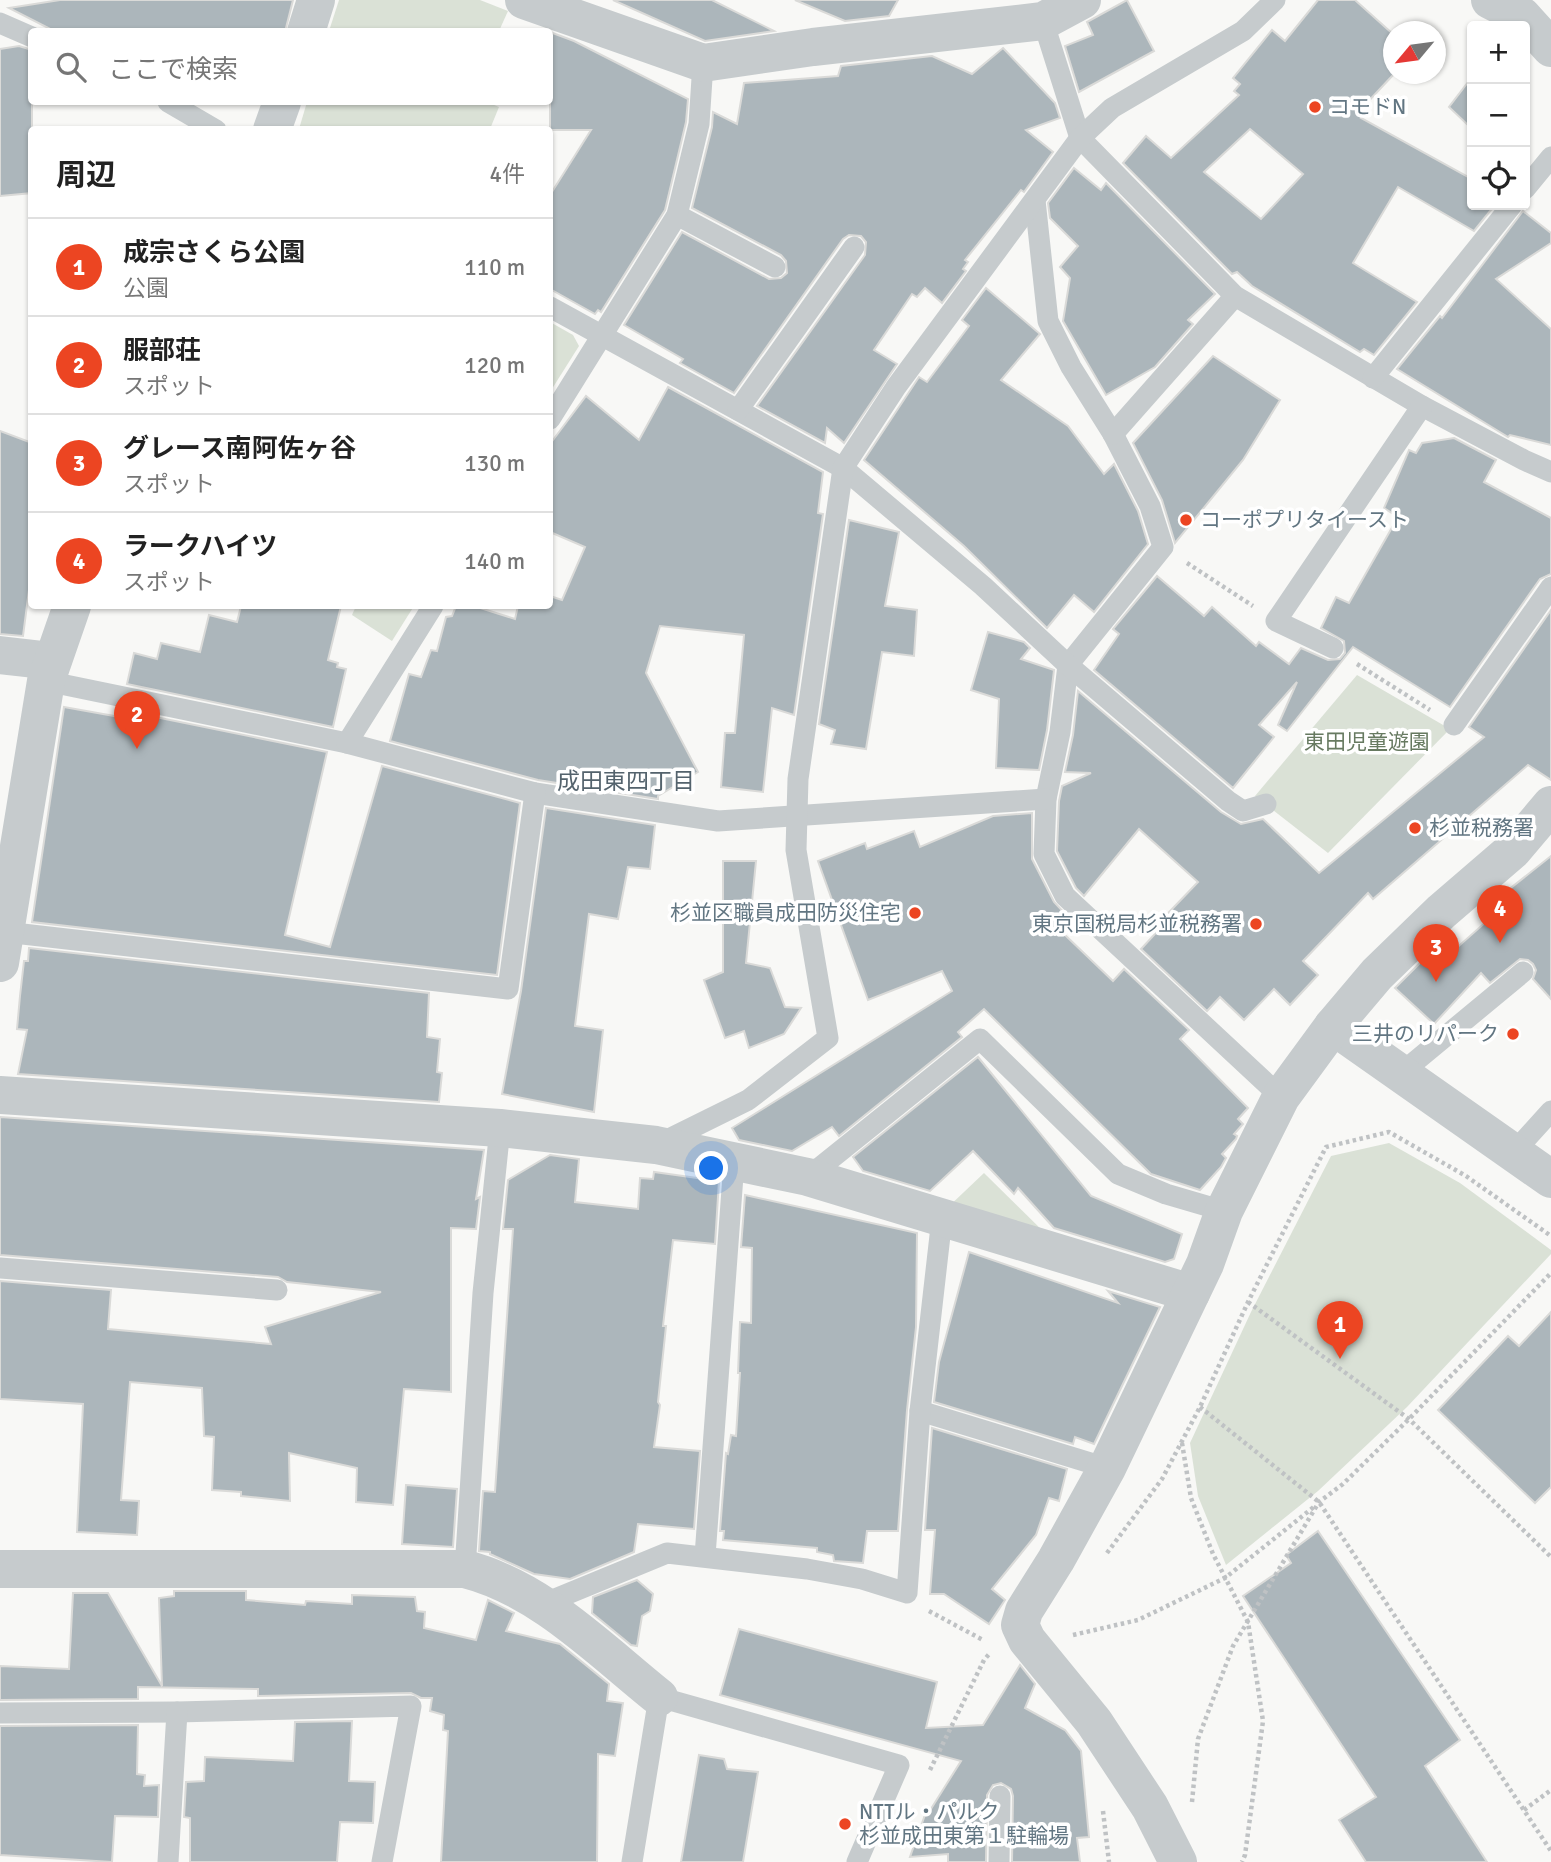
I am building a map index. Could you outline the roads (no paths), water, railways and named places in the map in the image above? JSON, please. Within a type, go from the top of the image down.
[{"type":"street","points":[[307,28],[317,0]]},
{"type":"street","points":[[524,0],[601,12],[703,63],[813,47],[1043,21],[1082,0]]},
{"type":"street","points":[[1516,5],[1551,48]]},
{"type":"street","points":[[273,126],[281,105]]},
{"type":"street","points":[[2,947],[49,671],[71,609]]},
{"type":"street","points":[[0,655],[49,671]]},
{"type":"street","points":[[1178,1862],[1150,1807],[1100,1731],[1027,1640],[1009,1635],[1056,1560],[1107,1468],[1205,1264],[1224,1211],[1281,1097],[1333,1026],[1377,974],[1441,912],[1513,850],[1551,805]]},
{"type":"street","points":[[1333,1026],[1551,1179]]},
{"type":"street","points":[[0,1096],[500,1128],[656,1145],[808,1177],[1191,1293]]},
{"type":"street","points":[[0,1569],[465,1569],[491,1576],[543,1604],[659,1697]]},
{"type":"lane","points":[[656,1145],[748,1100],[828,1038],[796,850],[796,815],[798,779],[843,468],[895,387],[1080,138],[1112,108],[1242,31],[1275,0]]},
{"type":"lane","points":[[1043,21],[1080,138],[1235,296],[1422,406],[1551,472]]},
{"type":"lane","points":[[0,23],[28,35]]},
{"type":"lane","points":[[553,414],[677,215],[699,124],[703,63]]},
{"type":"lane","points":[[173,105],[209,126]]},
{"type":"lane","points":[[1530,183],[1551,157]]},
{"type":"lane","points":[[1035,200],[1048,321],[1072,367],[1114,434],[1150,506],[1163,547],[1068,664],[1060,732],[1046,799],[1044,854],[1065,896],[1281,1097]]},
{"type":"lane","points":[[1373,378],[1508,210]]},
{"type":"lane","points":[[677,215],[775,267]]},
{"type":"lane","points":[[738,410],[854,247]]},
{"type":"lane","points":[[1114,434],[1235,296]]},
{"type":"lane","points":[[553,309],[843,468],[983,586],[1068,664],[1228,801],[1243,811],[1266,804]]},
{"type":"lane","points":[[1333,648],[1276,621],[1422,406]]},
{"type":"lane","points":[[1454,725],[1551,587]]},
{"type":"lane","points":[[347,743],[431,609]]},
{"type":"lane","points":[[49,671],[347,743],[535,793],[718,821],[1046,799]]},
{"type":"lane","points":[[2,947],[508,989],[535,793]]},
{"type":"lane","points":[[1400,1074],[1523,972]]},
{"type":"lane","points":[[808,1177],[980,1039],[1118,1174],[1166,1194],[1224,1211]]},
{"type":"lane","points":[[1514,1152],[1551,1111]]},
{"type":"lane","points":[[465,1569],[483,1293],[500,1128]]},
{"type":"lane","points":[[705,1556],[734,1162]]},
{"type":"lane","points":[[543,1604],[667,1553],[807,1569],[862,1579],[907,1593],[920,1411],[942,1218]]},
{"type":"lane","points":[[0,1268],[277,1290]]},
{"type":"lane","points":[[920,1411],[1107,1468]]},
{"type":"lane","points":[[632,1862],[659,1697],[899,1765],[857,1862]]},
{"type":"lane","points":[[0,1713],[411,1706],[382,1862]]},
{"type":"lane","points":[[168,1862],[177,1712]]},
{"type":"lane","points":[[999,1862],[1000,1796]]},
{"type":"place","name":"コモドN","points":[[1315,107]]},
{"type":"place","name":"コーポプリタイースト","points":[[1186,520]]},
{"type":"place","name":"服部荘","points":[[137,749]]},
{"type":"place","name":"杉並税務署","points":[[1415,828]]},
{"type":"place","name":"杉並区職員成田防災住宅","points":[[915,913]]},
{"type":"place","name":"東京国税局杉並税務署","points":[[1256,924]]},
{"type":"place","name":"ラークハイツ","points":[[1500,943]]},
{"type":"place","name":"グレース南阿佐ヶ谷","points":[[1436,982]]},
{"type":"place","name":"三井のリパーク","points":[[1513,1034]]},
{"type":"place","name":"成宗さくら公園","points":[[1340,1359]]},
{"type":"place","name":"NTTル・パルク 杉並成田東第１駐輪場","points":[[845,1824]]},
{"type":"district","name":"成田東四丁目","points":[[626,781]]},
{"type":"park label","name":"東田児童遊園","points":[[1367,742]]}]
